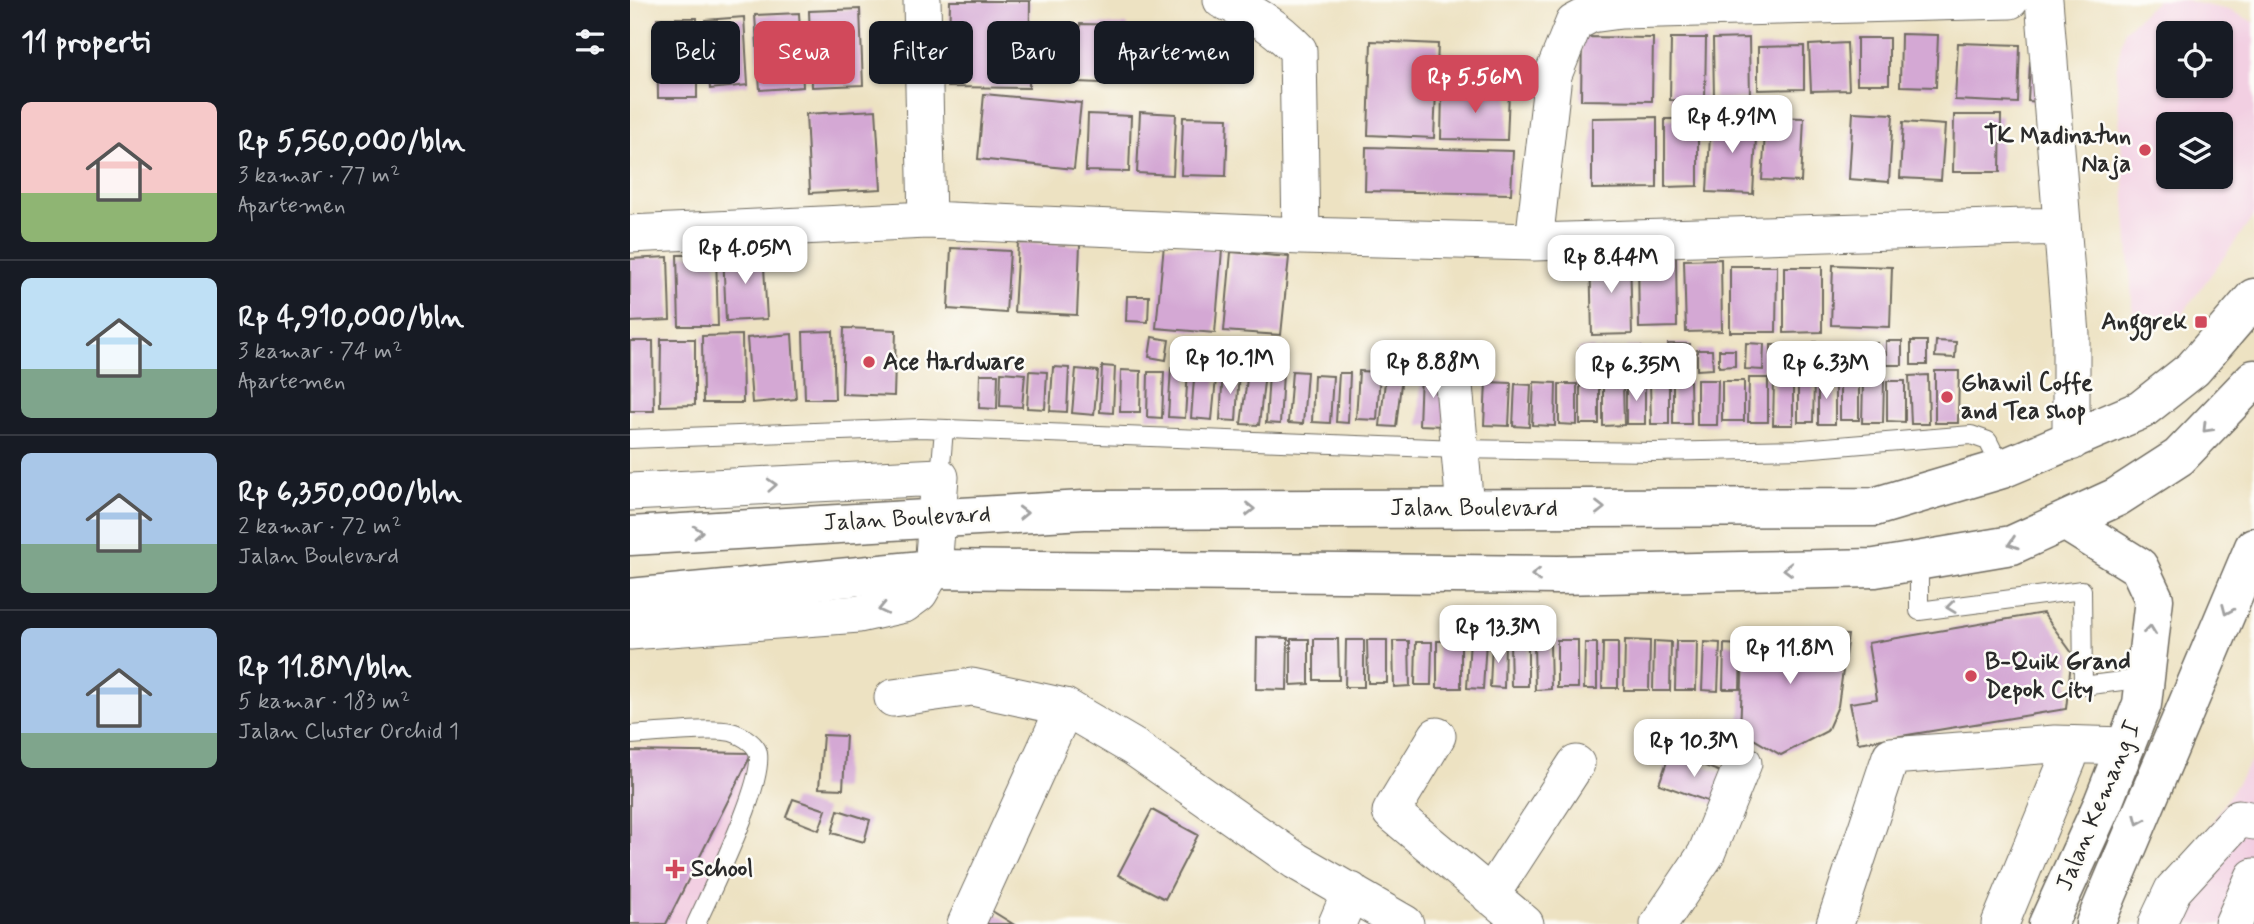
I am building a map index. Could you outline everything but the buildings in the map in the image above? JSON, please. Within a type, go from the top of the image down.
[{"type":"main road","name":"Jalan Boulevard","points":[[630,536],[937,516],[1084,510],[1874,507],[2002,469],[2071,442],[2141,410],[2193,369],[2254,298]]},
{"type":"main road","name":"Jalan Boulevard","points":[[630,598],[933,569],[1558,575],[1875,568],[2012,545],[2117,497],[2179,457],[2254,379]]},
{"type":"main road","name":"Jalan Kemang I","points":[[2051,917],[2104,803],[2142,704],[2154,599],[2139,567],[2064,522]]},
{"type":"main road","name":"Jalan Kemang I","points":[[2096,924],[2254,547]]},
{"type":"street","points":[[922,0],[927,220]]},
{"type":"street","points":[[1222,0],[1250,11],[1275,26],[1298,50],[1301,236]]},
{"type":"street","points":[[1534,242],[1553,75],[1574,23],[1591,14],[1621,10],[2010,0]]},
{"type":"street","points":[[2044,0],[2071,335],[2071,442]]},
{"type":"street","points":[[630,234],[927,220],[1301,236],[1534,242],[2062,226]]},
{"type":"street","points":[[1452,374],[1465,508]]},
{"type":"street","points":[[630,492],[940,477],[933,569],[919,593],[904,604],[880,610],[630,631]]},
{"type":"street","points":[[893,698],[972,687],[1065,707],[1135,748],[1296,861],[1344,908],[1405,924]]},
{"type":"street","points":[[966,924],[1065,707]]},
{"type":"street","points":[[1437,736],[1391,812],[1525,924]]},
{"type":"street","points":[[2000,924],[2068,760],[2055,744]]},
{"type":"street","points":[[1835,924],[1891,756],[2055,744],[2126,746]]},
{"type":"street","points":[[1659,924],[1706,854],[1743,763]]},
{"type":"street","points":[[1490,896],[1576,764]]},
{"type":"street","points":[[2157,924],[2173,890],[2239,818],[2254,821]]},
{"type":"street","points":[[2233,924],[2254,877]]},
{"type":"street","points":[[2051,917],[2096,924]]},
{"type":"lane","points":[[940,477],[944,429]]},
{"type":"lane","points":[[630,439],[944,429],[1458,449],[1654,452],[1802,449],[1971,435],[1989,441],[2002,469]]},
{"type":"lane","points":[[1919,559],[1919,611],[2081,590],[2083,686],[2145,678]]},
{"type":"lane","points":[[630,735],[730,732],[751,742],[758,750],[759,768],[744,814],[696,924]]},
{"type":"shaded area","name":"TK Madinatun Naja","points":[[2157,0],[2182,0],[2229,10],[2254,22],[2254,216],[2180,317],[2133,315],[2116,71],[2124,31]]},
{"type":"shaded area","name":"School","points":[[630,747],[758,750],[759,768],[696,924],[630,924]]},
{"type":"shaded area","points":[[2254,756],[2254,924],[2148,924]]},
{"type":"place","name":"TK Madinatun Naja","points":[[2145,150]]},
{"type":"place","name":"Anggrek","points":[[2201,322]]},
{"type":"place","name":"Ace Hardware","points":[[869,362]]},
{"type":"place","name":"Ghawil Coffe and Tea shop","points":[[1947,397]]},
{"type":"place","name":"B-Quik Grand Depok City","points":[[1971,676]]},
{"type":"place","name":"School","points":[[675,869]]}]
